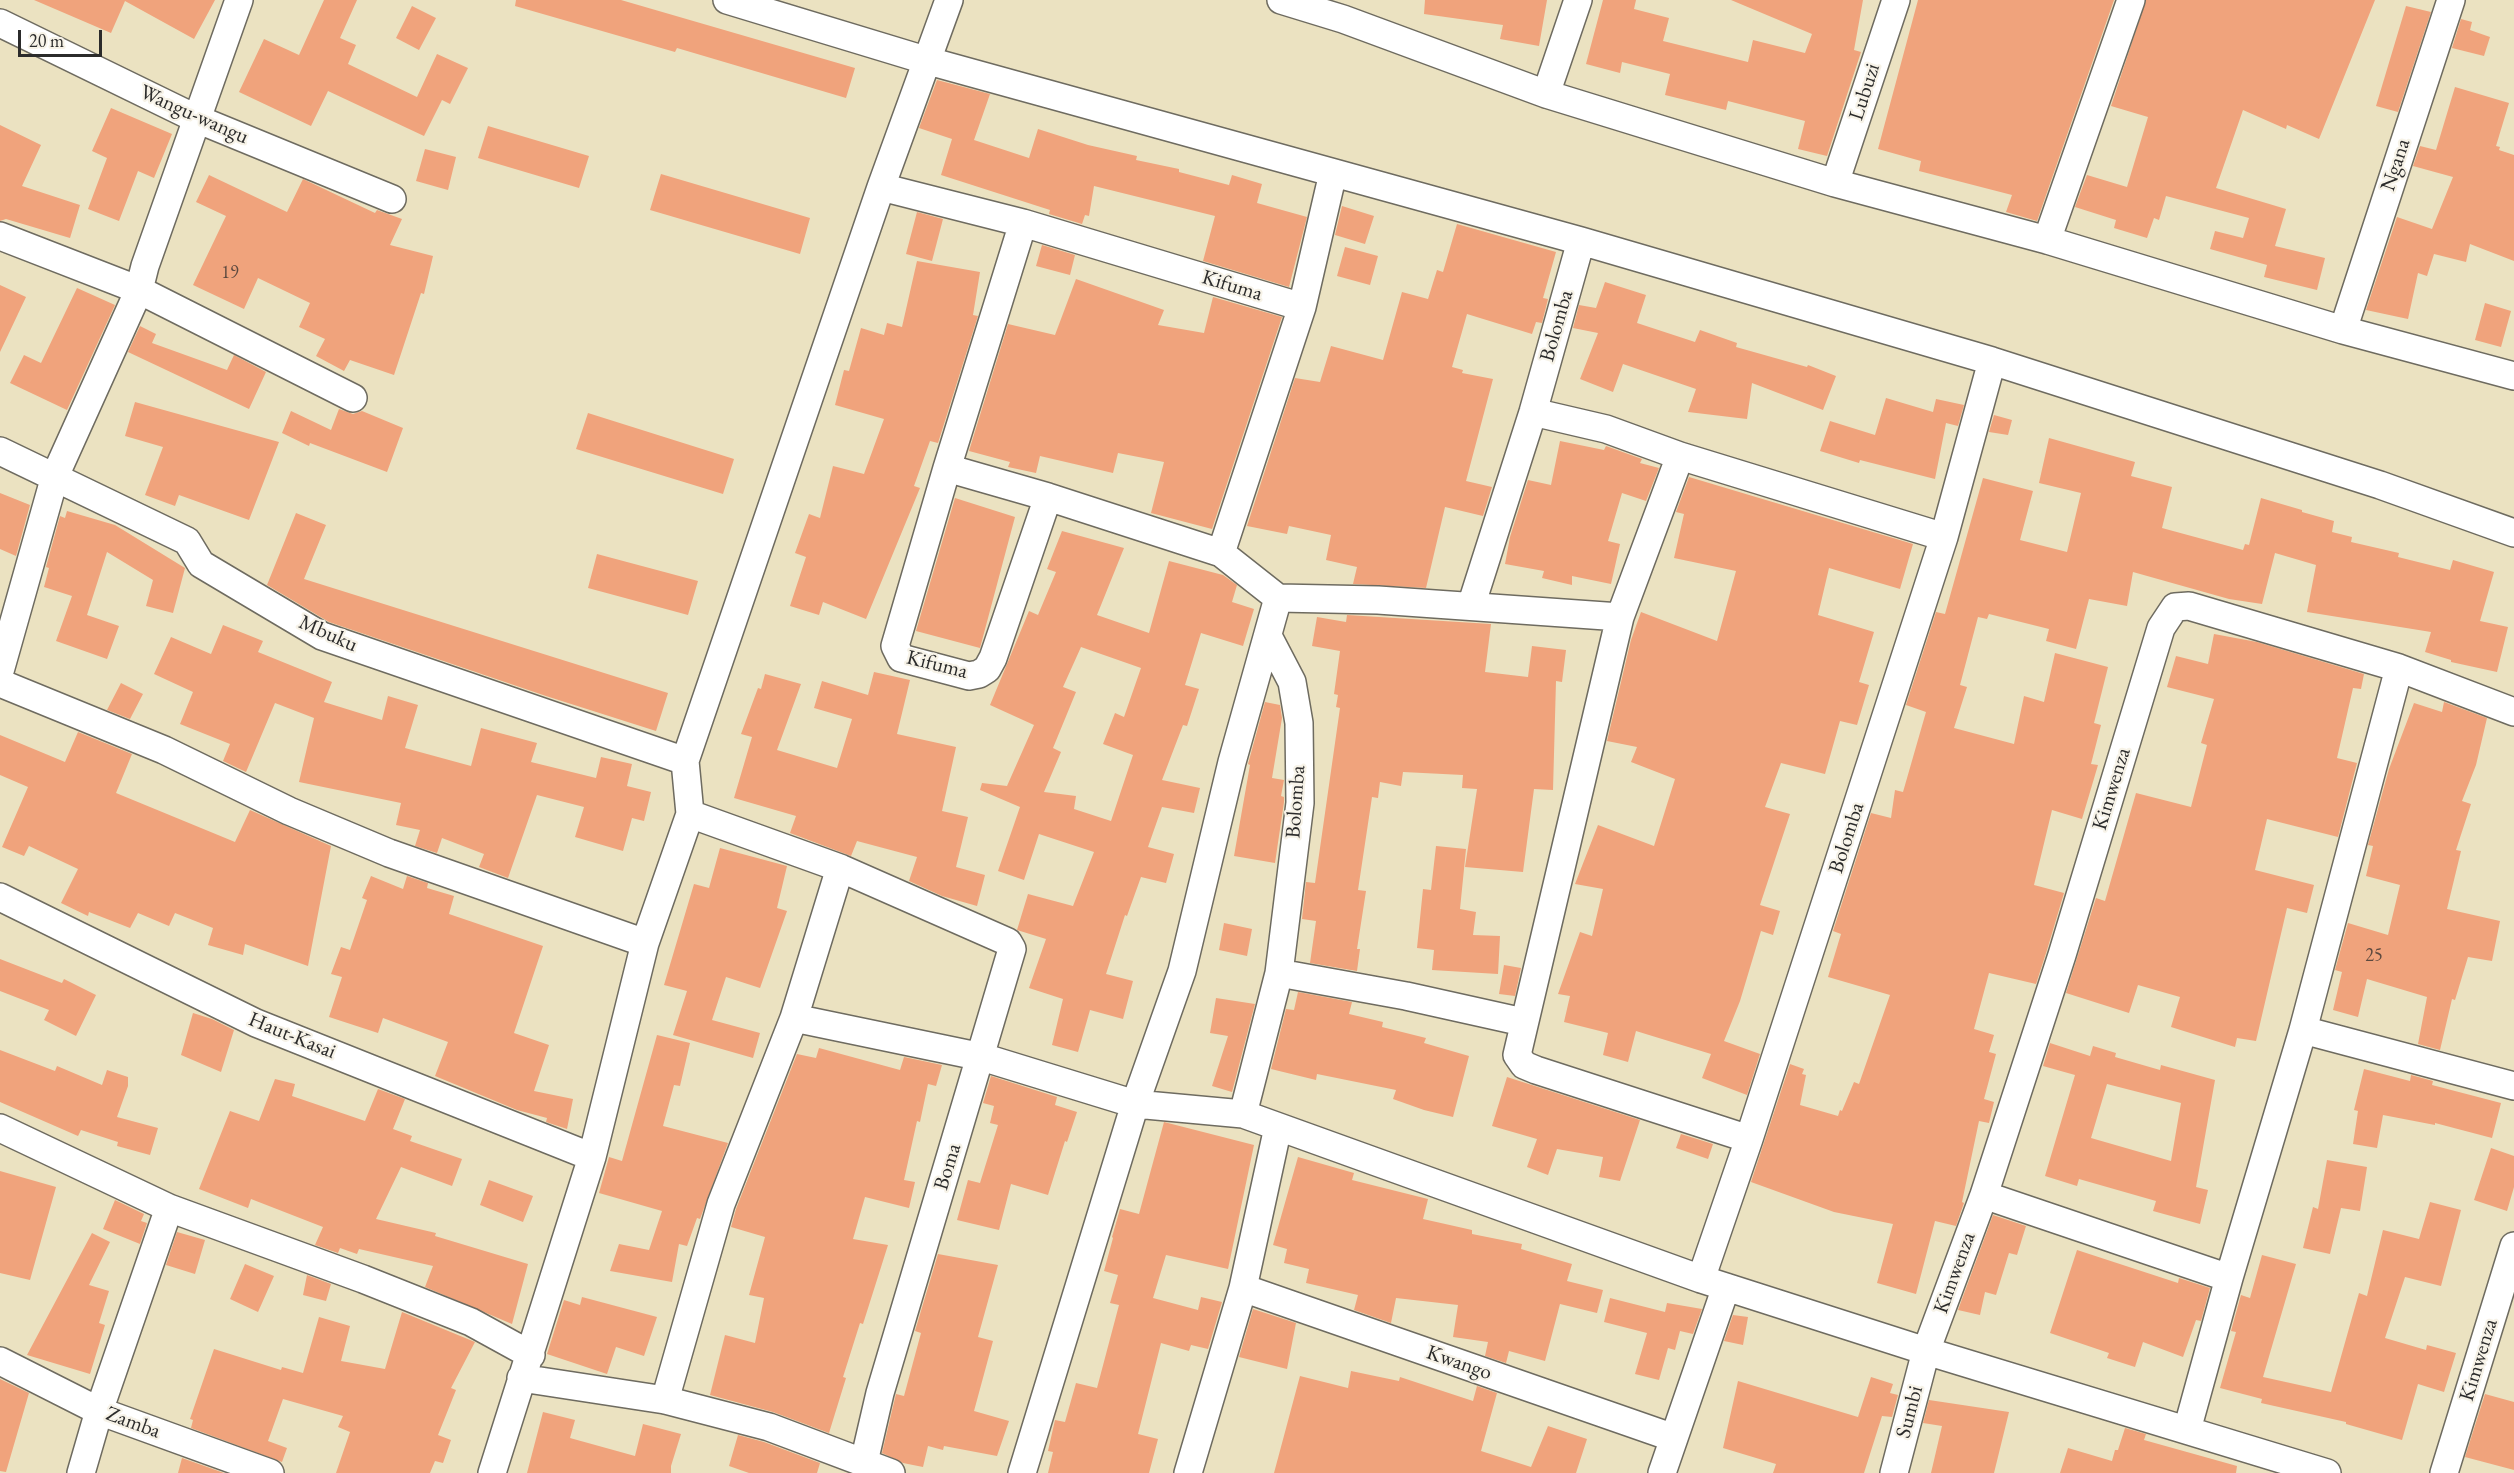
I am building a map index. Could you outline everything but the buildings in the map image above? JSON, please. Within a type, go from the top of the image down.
[{"type":"street","points":[[0,672],[55,477],[139,290],[145,266],[239,0]]},
{"type":"street","points":[[727,0],[925,60],[1581,241],[1992,361],[2380,484],[2514,533]]},
{"type":"street","points":[[492,1473],[591,1157],[645,943],[690,814],[685,761],[880,187],[949,0]]},
{"type":"street","points":[[1281,0],[1346,10],[1546,94],[1835,183],[2047,240],[2343,330],[2514,376]]},
{"type":"street","points":[[1546,94],[1578,0]]},
{"type":"street","name":"Lubuzi","points":[[1835,183],[1896,0]]},
{"type":"street","points":[[2047,240],[2131,0]]},
{"type":"street","name":"Ngana","points":[[2343,330],[2451,0]]},
{"type":"street","name":"Wangu-wangu","points":[[0,23],[197,118],[393,199]]},
{"type":"street","points":[[1221,553],[1302,307],[1333,173]]},
{"type":"street","name":"Kifuma","points":[[880,187],[1023,223],[1302,307]]},
{"type":"street","name":"Kifuma","points":[[1023,223],[947,468],[895,646],[897,654],[906,660],[969,676],[987,669],[993,658],[1047,497]]},
{"type":"street","points":[[0,236],[139,290],[353,398]]},
{"type":"street","name":"Bolomba","points":[[1471,606],[1533,412],[1581,241]]},
{"type":"street","name":"Bolomba","points":[[1701,1279],[1944,537],[1992,361]]},
{"type":"street","points":[[1533,412],[1606,429],[1680,456],[1944,537]]},
{"type":"street","name":"Mbuku","points":[[0,451],[187,541],[201,564],[322,636],[685,761]]},
{"type":"street","points":[[1680,456],[1620,617],[1517,1055],[1524,1065],[1749,1138]]},
{"type":"street","points":[[947,468],[1047,497],[1221,553],[1278,598],[1378,600],[1620,617]]},
{"type":"street","points":[[1022,1473],[1135,1104],[1182,971],[1232,762],[1278,598]]},
{"type":"street","name":"Kimwenza","points":[[1926,1351],[1984,1195],[2062,955],[2161,628],[2175,607],[2189,606],[2399,668],[2514,712]]},
{"type":"street","name":"Bolomba","points":[[1243,1114],[1274,1002],[1300,803],[1299,723],[1292,682],[1268,636]]},
{"type":"street","points":[[2187,1430],[2229,1278],[2303,1030],[2399,668]]},
{"type":"street","points":[[0,683],[164,750],[289,811],[389,853],[645,943]]},
{"type":"street","name":"Boma","points":[[690,814],[840,868],[1008,942],[1012,949],[982,1057],[880,1393],[864,1462]]},
{"type":"street","points":[[665,1400],[721,1204],[794,1018],[840,868]]},
{"type":"street","name":"Haut-Kasai","points":[[0,897],[256,1023],[591,1157]]},
{"type":"street","points":[[1279,973],[1406,996],[1523,1022]]},
{"type":"street","points":[[794,1018],[982,1057],[1135,1104],[1243,1114],[1701,1279],[1926,1351],[2327,1473]]},
{"type":"street","points":[[2303,1030],[2514,1086]]},
{"type":"street","points":[[1188,1473],[1243,1288],[1278,1127]]},
{"type":"street","points":[[0,1128],[169,1208],[363,1278],[471,1322],[526,1366],[769,1427],[891,1473]]},
{"type":"street","points":[[1984,1195],[2229,1278]]},
{"type":"street","points":[[81,1473],[99,1411],[169,1208]]},
{"type":"street","name":"Kimwenza","points":[[2444,1473],[2514,1246]]},
{"type":"street","points":[[1662,1473],[1726,1287]]},
{"type":"street","name":"Kwango","points":[[1243,1288],[1674,1438]]},
{"type":"street","name":"Sumbi","points":[[1894,1473],[1926,1351]]},
{"type":"street","name":"Zamba","points":[[0,1361],[99,1411],[270,1473]]}]
